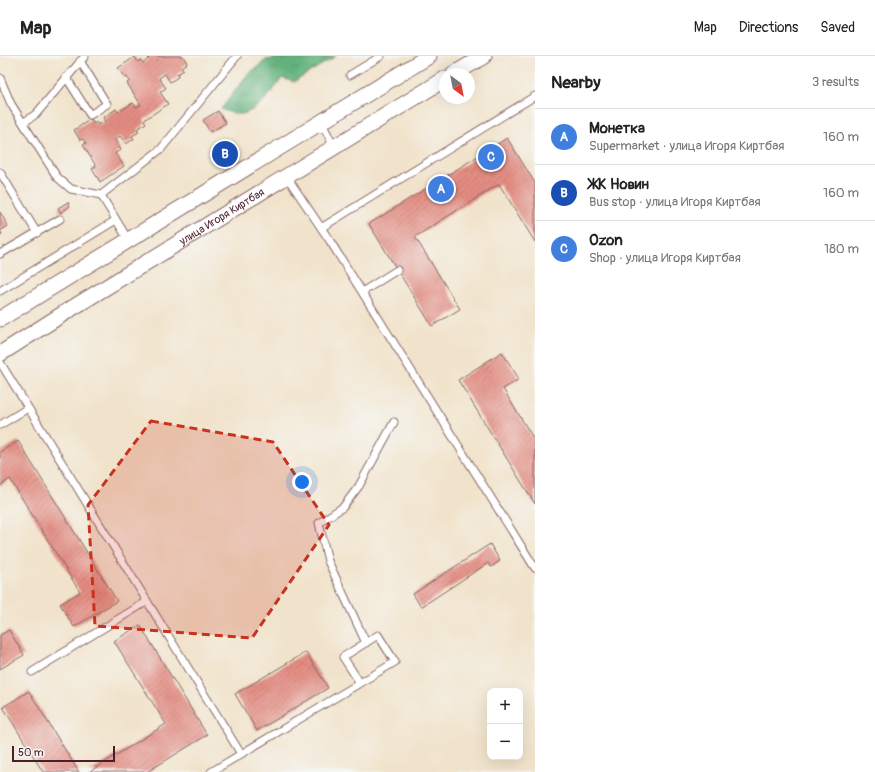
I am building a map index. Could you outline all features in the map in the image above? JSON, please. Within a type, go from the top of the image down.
[{"type":"street","points":[[0,319],[429,56]]},
{"type":"street","points":[[464,68],[484,56]]},
{"type":"street","name":"улица Игоря Киртбая","points":[[0,354],[439,83]]},
{"type":"lane","points":[[101,195],[161,149],[237,56]]},
{"type":"lane","points":[[350,75],[381,56]]},
{"type":"lane","points":[[23,123],[36,114],[66,77],[82,59],[107,104],[90,115],[66,77]]},
{"type":"lane","points":[[0,78],[11,104],[57,177],[71,189],[101,195],[128,241]]},
{"type":"lane","points":[[321,228],[535,96]]},
{"type":"lane","points":[[312,127],[325,129],[331,141],[332,148]]},
{"type":"lane","points":[[0,172],[37,233]]},
{"type":"lane","points":[[287,177],[362,292],[535,568]]},
{"type":"lane","points":[[0,254],[60,219]]},
{"type":"lane","points":[[0,291],[116,220]]},
{"type":"lane","points":[[362,292],[397,270]]},
{"type":"lane","points":[[0,362],[146,602],[241,754]]},
{"type":"lane","points":[[0,425],[28,408]]},
{"type":"lane","points":[[366,643],[328,561],[319,523],[343,507],[359,486],[394,422]]},
{"type":"lane","points":[[32,672],[146,602]]},
{"type":"lane","points":[[211,772],[360,683],[395,662],[378,635],[343,656],[360,683]]},
{"type":"highlighted area","points":[[151,421],[273,442],[329,525],[252,638],[95,626],[88,505]]},
{"type":"green space","points":[[288,56],[336,56],[294,82],[282,78],[271,93],[251,111],[243,114],[237,114],[221,109],[247,75],[266,60]]},
{"type":"building","points":[[147,56],[183,56],[187,63],[181,67],[184,70],[177,74],[178,77],[170,82],[165,74],[159,78],[166,88],[160,92],[168,104],[144,120],[146,123],[137,129],[139,132],[132,136],[134,139],[126,144],[120,136],[115,140],[121,150],[115,153],[124,166],[100,182],[92,169],[96,166],[83,145],[86,143],[83,139],[80,140],[74,130],[91,119],[94,124],[97,122],[98,125],[105,121],[103,118],[116,109],[118,112],[133,103],[136,107],[141,105],[127,83],[130,81],[127,77],[125,78],[118,68],[135,57],[138,62],[141,60],[143,63],[149,59]]},
{"type":"building","points":[[218,111],[226,123],[210,132],[203,120]]},
{"type":"building","points":[[507,138],[535,183],[535,242],[499,184],[415,237],[460,309],[432,326],[369,224]]},
{"type":"building","points":[[68,202],[70,206],[61,213],[58,208]]},
{"type":"building","points":[[0,212],[8,226],[0,231]]},
{"type":"building","points":[[502,352],[519,379],[503,389],[535,441],[535,504],[458,380]]},
{"type":"building","points":[[18,441],[117,601],[74,627],[60,604],[80,592],[10,479],[0,486],[0,452]]},
{"type":"building","points":[[490,544],[500,561],[491,567],[488,563],[421,607],[413,594]]},
{"type":"building","points":[[140,625],[207,735],[147,772],[89,772],[166,724],[114,641]]},
{"type":"building","points":[[9,630],[24,655],[0,669],[0,635]]},
{"type":"building","points":[[306,652],[328,688],[257,731],[235,694]]},
{"type":"building","points":[[29,691],[79,772],[43,772],[3,707]]},
{"type":"place","name":"ЖК Новин","points":[[225,154]]},
{"type":"place","name":"Ozon","points":[[491,157]]},
{"type":"place","name":"Монетка","points":[[441,189]]}]
